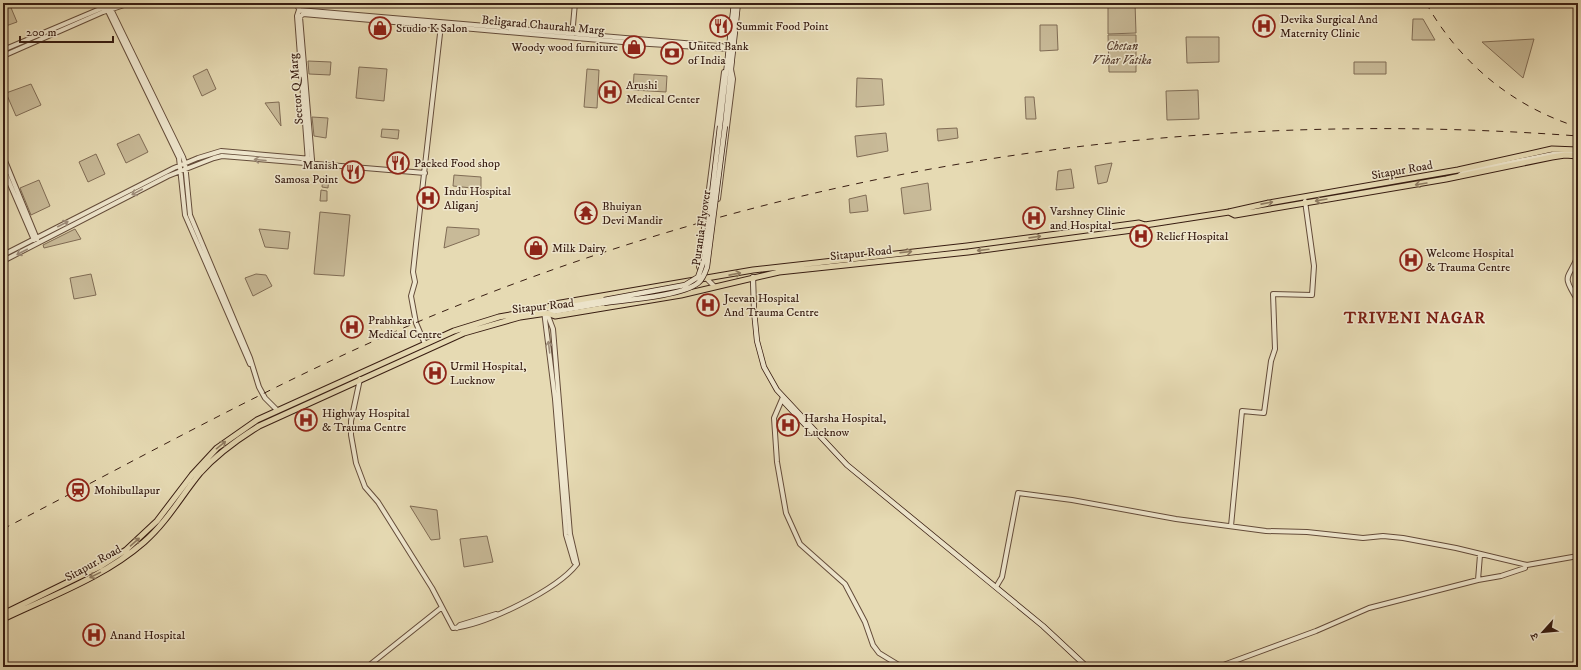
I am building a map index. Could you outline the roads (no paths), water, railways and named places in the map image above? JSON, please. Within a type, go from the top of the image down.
[{"type":"main road","points":[[730,48],[734,3]]},
{"type":"main road","points":[[730,48],[738,3]]},
{"type":"main road","points":[[1312,3],[1410,5],[1410,3]]},
{"type":"main road","name":"Purania Flyover","points":[[545,311],[604,302],[685,286],[698,276],[704,260],[722,126],[730,48]]},
{"type":"main road","name":"Sitapur Road","points":[[3,614],[101,566],[126,550],[157,521],[192,476],[217,448],[251,424],[277,410],[478,322],[507,315],[545,311],[551,316],[682,295],[753,277],[809,268],[1045,242],[1140,229],[1145,225],[1229,212],[1304,197],[1458,170],[1552,149],[1578,150]]},
{"type":"main road","points":[[1458,170],[1464,172],[1554,154],[1578,153]]},
{"type":"main road","name":"Sitapur Road","points":[[1229,212],[1234,215],[1459,177],[1552,157],[1565,155],[1578,156]]},
{"type":"main road","points":[[1459,177],[1464,172]]},
{"type":"main road","name":"Sitapur Road","points":[[3,618],[120,562],[146,540],[160,525],[213,460],[243,436],[278,416],[464,333],[501,321],[545,311],[555,304],[753,270],[967,246],[1139,222],[1145,225]]},
{"type":"main road","points":[[753,277],[754,311],[760,357],[772,381],[783,398],[847,465],[1043,626],[1087,667]]},
{"type":"street","points":[[3,50],[108,6],[130,3]]},
{"type":"street","points":[[296,3],[299,10],[303,14]]},
{"type":"street","points":[[572,36],[575,3]]},
{"type":"street","points":[[1447,3],[1456,3]]},
{"type":"street","points":[[3,56],[108,6]]},
{"type":"street","points":[[108,6],[183,164],[190,215],[250,358],[251,366],[262,393],[277,410]]},
{"type":"street","points":[[299,10],[441,24],[414,272],[415,282],[411,296],[416,323],[425,344]]},
{"type":"street","points":[[299,10],[297,16],[310,161]]},
{"type":"street","name":"Beligarad Chauraha Marg","points":[[303,14],[730,48]]},
{"type":"street","name":"Sector Q Marg","points":[[303,14],[300,17],[310,161]]},
{"type":"street","points":[[714,286],[699,267],[723,77],[729,68]]},
{"type":"street","points":[[713,278],[709,277],[707,273],[733,79],[729,68]]},
{"type":"street","points":[[3,255],[183,164],[221,151],[425,173]]},
{"type":"street","points":[[3,156],[37,244]]},
{"type":"street","points":[[3,261],[184,170],[214,158],[222,156],[310,161]]},
{"type":"street","points":[[3,168],[35,238]]},
{"type":"street","points":[[709,194],[718,195]]},
{"type":"street","points":[[1231,526],[1242,411],[1264,413],[1271,361],[1275,349],[1273,294],[1312,295],[1314,266],[1304,197]]},
{"type":"street","points":[[1578,255],[1567,274],[1567,280],[1578,301]]},
{"type":"street","points":[[360,379],[351,421],[351,435],[356,463],[365,487],[385,513],[432,588],[449,624],[453,628],[457,628],[499,612],[570,573],[578,564],[570,534],[553,329],[545,311]]},
{"type":"street","points":[[783,398],[774,418],[778,462],[786,513],[796,538],[800,544],[845,584],[864,622],[873,645],[879,653],[902,667]]},
{"type":"street","points":[[996,587],[1002,577],[1018,493],[1072,500],[1176,519],[1231,526],[1363,538],[1387,536],[1456,548],[1480,555],[1527,565],[1578,556]]},
{"type":"street","points":[[1478,580],[1480,555]]},
{"type":"street","points":[[1218,667],[1316,631],[1369,608],[1478,580],[1501,576],[1525,568]]},
{"type":"street","points":[[367,667],[442,608]]},
{"type":"railway","points":[[1426,3],[1439,24],[1455,44],[1471,63],[1490,80],[1510,95],[1531,107],[1578,127]]},
{"type":"railway","points":[[3,529],[223,414],[392,333],[449,309],[585,258],[723,216],[863,182],[1003,157],[1145,139],[1289,130],[1433,129],[1578,136]]},
{"type":"place","name":"Summit Food Point","points":[[721,26]]},
{"type":"place","name":"Devika Surgical And Maternity Clinic","points":[[1264,26]]},
{"type":"place","name":"Studio K Salon","points":[[380,28]]},
{"type":"place","name":"Woody wood furniture","points":[[634,47]]},
{"type":"place","name":"United Bank of India","points":[[672,53]]},
{"type":"place","name":"Arushi Medical Center","points":[[610,92]]},
{"type":"place","name":"Packed Food shop","points":[[398,163]]},
{"type":"place","name":"Manish Samosa Point","points":[[353,172]]},
{"type":"place","name":"Indu Hospital Aliganj","points":[[428,198]]},
{"type":"place","name":"Bhuiyan Devi Mandir","points":[[586,213]]},
{"type":"place","name":"Varshney Clinic and Hospital","points":[[1034,218]]},
{"type":"place","name":"Relief Hospital","points":[[1141,236]]},
{"type":"place","name":"Milk Dairy","points":[[536,248]]},
{"type":"place","name":"Welcome Hospital & Trauma Centre","points":[[1411,260]]},
{"type":"place","name":"Jeevan Hospital And Trauma Centre","points":[[708,305]]},
{"type":"place","name":"Prabhkar Medical Centre","points":[[352,327]]},
{"type":"place","name":"Urmil Hospital, Lucknow","points":[[435,373]]},
{"type":"place","name":"Highway Hospital & Trauma Centre","points":[[306,420]]},
{"type":"place","name":"Harsha Hospital, Lucknow","points":[[788,425]]},
{"type":"place","name":"Mohibullapur","points":[[78,490]]},
{"type":"place","name":"Anand Hospital","points":[[94,635]]},
{"type":"district","name":"TRIVENI NAGAR","points":[[1415,317]]},
{"type":"park label","name":"Chetan Vihar Vatika","points":[[1122,53]]}]
